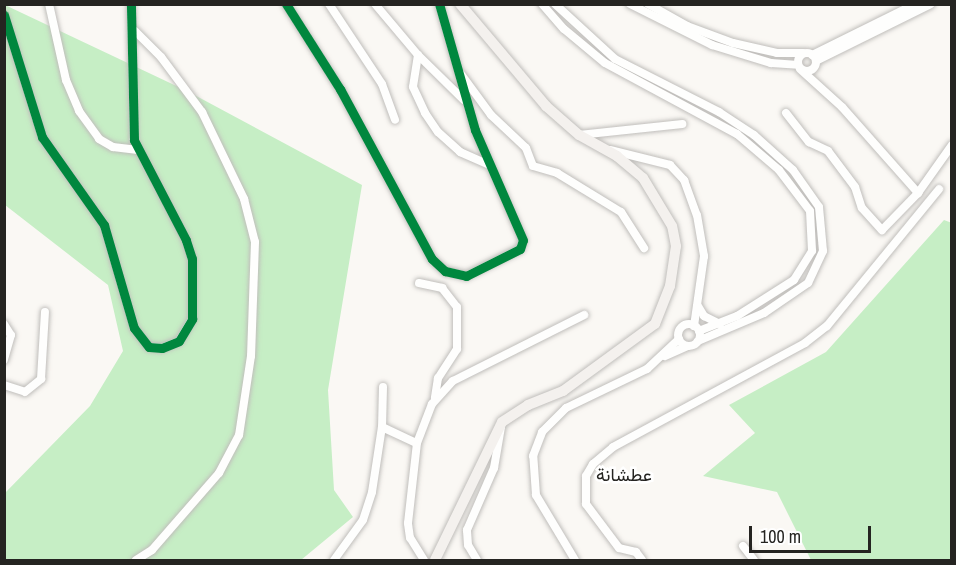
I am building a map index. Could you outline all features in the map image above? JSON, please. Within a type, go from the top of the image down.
[{"type":"main road","points":[[435,561],[502,422],[597,369],[640,339],[663,309],[675,265],[672,226],[643,178],[606,149],[579,135],[546,106],[460,4]]},
{"type":"street","points":[[49,4],[66,80],[79,111],[99,139],[113,147],[138,150]]},
{"type":"street","points":[[4,15],[42,137],[104,225],[134,328],[149,347],[162,348],[179,341],[189,326],[192,259],[168,202],[138,150],[132,112],[135,31],[131,4]]},
{"type":"street","points":[[286,4],[340,89],[432,259],[445,271],[459,275],[474,273],[523,246],[487,164],[465,101],[439,4]]},
{"type":"street","points":[[329,4],[382,84],[395,120]]},
{"type":"street","points":[[375,4],[418,55],[465,101]]},
{"type":"street","points":[[542,4],[555,20],[612,62],[737,134],[779,170],[810,212],[813,244],[802,272],[775,295],[720,324],[680,328],[679,339],[661,358]]},
{"type":"street","points":[[555,4],[612,62],[718,112],[753,135],[800,178],[822,218],[821,261],[802,289],[740,325],[661,358],[621,384],[566,408],[548,422],[536,444],[532,475],[536,495],[575,561]]},
{"type":"street","points":[[630,4],[641,7],[719,48],[808,71],[814,61],[915,4]]},
{"type":"street","points":[[648,4],[687,26],[733,43],[764,51],[802,53],[814,61],[821,87]]},
{"type":"street","points":[[814,61],[931,4]]},
{"type":"street","points":[[555,20],[564,14]]},
{"type":"street","points":[[135,31],[161,57],[202,112],[244,199],[255,242],[251,356],[239,435],[219,473],[152,550],[136,561]]},
{"type":"street","points":[[799,67],[802,53]]},
{"type":"street","points":[[418,55],[413,87],[425,113],[438,132],[460,152],[487,164]]},
{"type":"street","points":[[799,67],[821,87],[918,193]]},
{"type":"street","points":[[457,69],[491,115],[526,148],[533,166],[557,173],[621,212],[644,248]]},
{"type":"street","points":[[786,113],[809,142],[828,152],[855,187],[862,208],[882,230],[918,193],[951,145]]},
{"type":"street","points":[[579,135],[682,124]]},
{"type":"street","points":[[606,149],[670,165],[681,174],[702,237],[704,256],[693,327],[698,341]]},
{"type":"street","points":[[642,561],[636,552],[619,548],[586,504],[586,476],[593,464],[613,447],[806,343],[821,330],[939,189]]},
{"type":"street","points":[[419,283],[442,288],[457,307],[457,349],[438,378],[435,399],[417,443],[408,524],[418,552],[424,561]]},
{"type":"street","points":[[697,308],[704,316],[720,324]]},
{"type":"street","points":[[4,385],[25,392],[41,379],[45,312]]},
{"type":"street","points":[[435,399],[453,381],[584,315]]},
{"type":"street","points":[[4,324],[11,334],[4,360]]},
{"type":"street","points":[[679,339],[687,346]]},
{"type":"street","points":[[334,561],[363,520],[372,492],[382,427],[383,387]]},
{"type":"street","points":[[477,561],[468,545],[467,531],[494,468],[502,422]]},
{"type":"street","points":[[382,427],[417,443]]},
{"type":"street","points":[[743,546],[754,561]]},
{"type":"green space","points":[[5,5],[187,91],[362,185],[328,390],[334,490],[353,517],[301,560],[5,560],[5,493],[90,406],[123,351],[108,285],[5,205]]},
{"type":"green space","points":[[944,220],[952,223],[951,560],[811,560],[777,492],[703,476],[755,433],[729,405],[826,352]]},
{"type":"cycle path","points":[[4,15],[42,137],[104,225],[134,328],[149,347],[162,348],[179,341],[192,319],[192,259],[186,240],[134,140],[131,4]]},
{"type":"cycle path","points":[[286,4],[340,89],[432,259],[445,271],[466,276],[520,249],[523,240],[475,130],[439,4]]},
{"type":"district","name":"عطشانة","points":[[624,475]]}]
